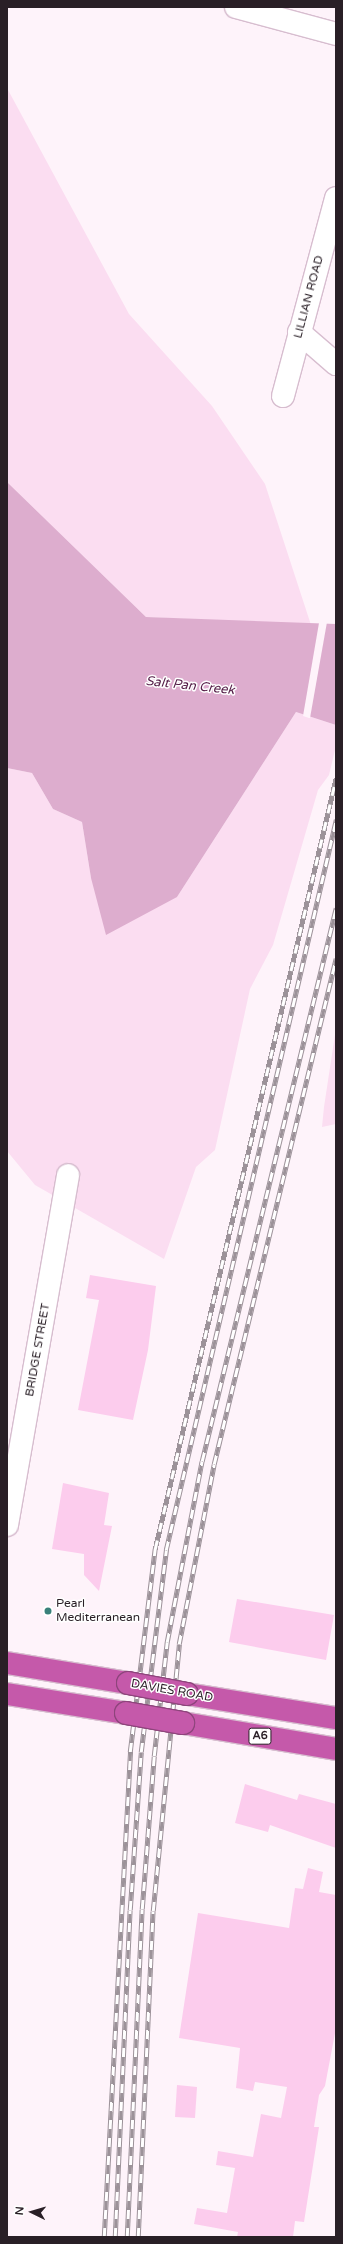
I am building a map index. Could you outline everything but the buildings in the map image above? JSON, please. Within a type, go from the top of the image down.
[{"type":"highway","name":"DAVIES ROAD","points":[[7,1663],[336,1718]]},
{"type":"highway","name":"A6","points":[[7,1694],[336,1749]]},
{"type":"street","points":[[236,7],[336,34]]},
{"type":"street","name":"LILLIAN ROAD","points":[[283,396],[336,198]]},
{"type":"street","points":[[299,332],[336,364]]},
{"type":"street","name":"BRIDGE STREET","points":[[7,1525],[68,1175]]},
{"type":"shaded area","points":[[7,88],[129,314],[212,406],[265,484],[311,625],[146,617],[7,482]]},
{"type":"shaded area","points":[[296,712],[336,725],[336,746],[329,775],[318,790],[273,945],[250,989],[215,1150],[196,1167],[164,1259],[35,1185],[7,1151],[7,768],[32,773],[53,809],[82,822],[91,878],[177,897]]},
{"type":"shaded area","points":[[336,1028],[336,1124],[322,1127],[324,1107]]},
{"type":"water","name":"Salt Pan Creek","points":[[7,482],[146,617],[336,624],[336,725],[296,712],[177,897],[106,935],[91,878],[82,822],[53,809],[32,773],[7,768]]},
{"type":"pier","points":[[327,622],[309,718],[303,716],[319,623]]},
{"type":"railway","points":[[104,2237],[130,1752],[155,1549],[336,778]]},
{"type":"railway","points":[[115,2237],[130,1910],[141,1752],[166,1550],[336,820]]},
{"type":"railway","points":[[127,2237],[142,1909],[154,1756],[167,1642],[202,1461],[336,908]]},
{"type":"railway","points":[[138,2237],[153,1911],[179,1644],[214,1464],[336,958]]},
{"type":"place","name":"Pearl Mediterranean","points":[[48,1611]]}]
